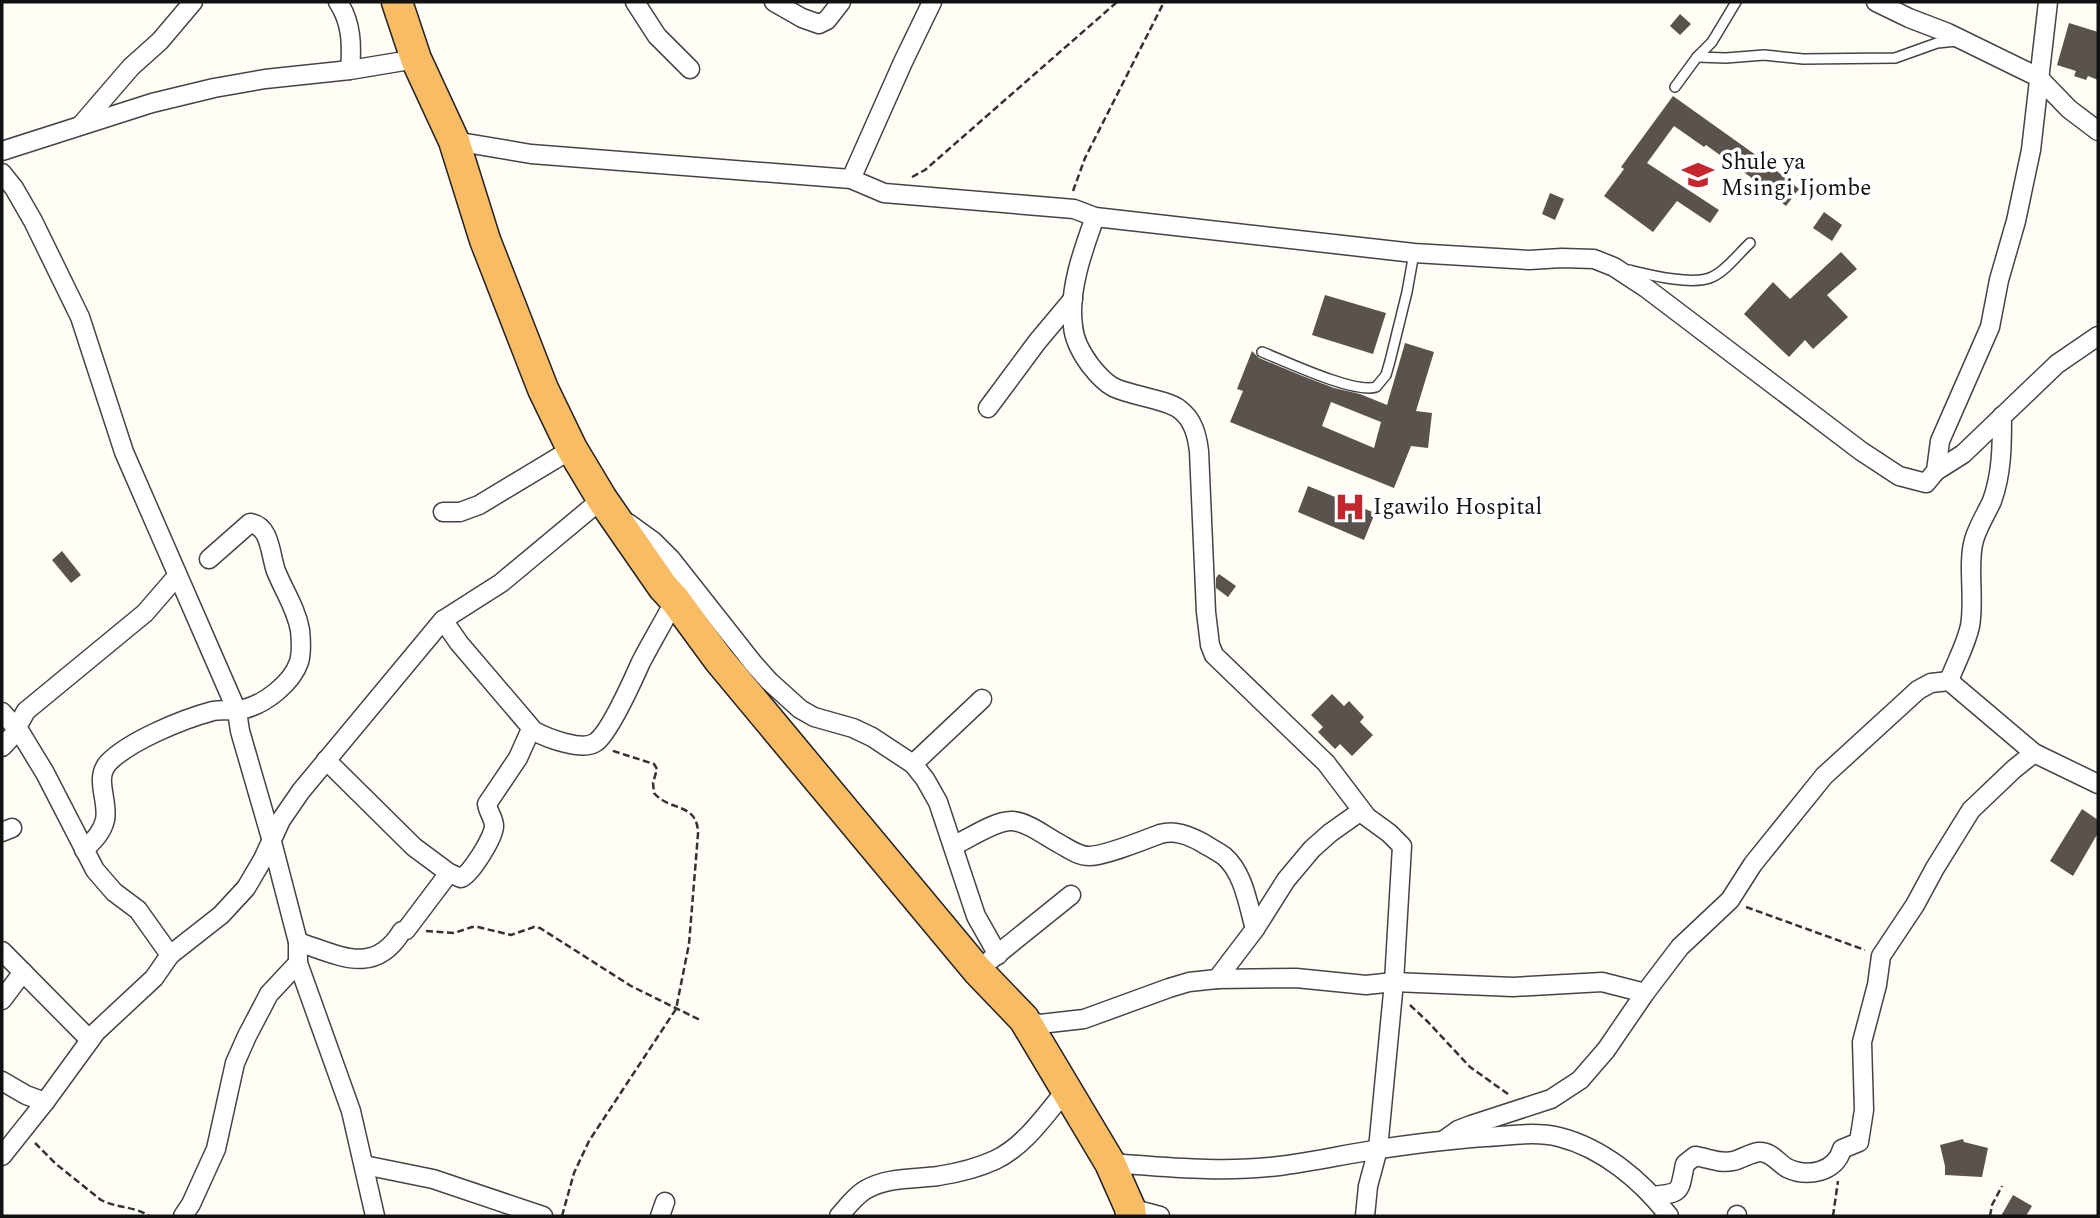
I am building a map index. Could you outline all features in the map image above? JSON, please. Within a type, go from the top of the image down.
[{"type":"highway","points":[[397,2],[416,59],[454,141],[485,240],[544,389],[572,449],[602,499],[663,587],[719,660],[987,962],[1110,1163],[1131,1212]]},
{"type":"street","points":[[81,125],[131,67],[172,29],[193,2]]},
{"type":"street","points":[[338,2],[349,30],[352,50],[350,70]]},
{"type":"street","points":[[635,2],[657,37],[690,69]]},
{"type":"street","points":[[774,2],[819,24],[827,20],[841,2]]},
{"type":"street","points":[[851,179],[902,62],[932,2]]},
{"type":"street","points":[[1876,2],[2038,77],[2069,109],[2098,131]]},
{"type":"street","points":[[1936,471],[1940,441],[1990,327],[1999,280],[2016,221],[2031,150],[2048,2]]},
{"type":"street","points":[[2,151],[152,103],[214,88],[416,59]]},
{"type":"street","points":[[454,141],[531,155],[851,179],[884,193],[1074,209],[1095,217],[1414,253],[1529,260],[1594,259],[1614,267],[1646,288],[1861,452],[1899,475],[1926,483],[1936,471],[1964,454],[2057,364],[2098,336]]},
{"type":"street","points":[[2,173],[33,221],[80,317],[124,452],[237,711],[240,731],[298,942],[298,963],[351,1111],[375,1216]]},
{"type":"street","points":[[1095,217],[1073,299],[1075,338],[1083,356],[1110,386],[1177,407],[1194,428],[1199,451],[1206,612],[1210,645],[1214,655],[1326,763],[1361,811],[1402,846],[1394,982],[1378,1149],[1368,1186],[1365,1216]]},
{"type":"street","points":[[988,408],[1073,299]]},
{"type":"street","points":[[1949,681],[1969,627],[1974,539],[2000,476],[2002,416]]},
{"type":"street","points":[[443,512],[460,512],[478,505],[572,449]]},
{"type":"street","points":[[2,1156],[96,1032],[154,978],[170,955],[220,915],[246,888],[281,820],[326,760],[443,620],[501,583],[602,499],[671,559],[753,663],[800,709],[814,717],[853,728],[872,737],[913,764],[938,802],[976,916],[987,962],[1071,895]]},
{"type":"street","points":[[84,850],[102,829],[106,818],[101,779],[106,765],[139,741],[183,722],[216,710],[247,709],[267,698],[293,674],[300,659],[299,624],[275,568],[268,538],[256,524],[247,525],[209,559]]},
{"type":"street","points":[[2,747],[18,730],[18,723],[26,711],[145,613],[177,576]]},
{"type":"street","points":[[443,620],[531,729],[565,743],[593,744],[602,735],[615,713],[675,600]]},
{"type":"street","points":[[1444,1140],[1471,1125],[1551,1099],[1580,1080],[1606,1050],[1680,947],[1730,900],[1753,864],[1824,776],[1918,690],[1931,683],[1949,681],[2034,752],[2098,784]]},
{"type":"street","points":[[913,764],[982,699]]},
{"type":"street","points":[[2,712],[18,730],[44,773],[84,850],[103,880],[138,910],[170,955]]},
{"type":"street","points":[[326,760],[414,848],[449,873],[464,877],[480,856],[494,829],[487,804],[518,758],[531,729]]},
{"type":"street","points":[[1653,1196],[1678,1191],[1686,1162],[1695,1156],[1722,1162],[1761,1152],[1773,1156],[1790,1169],[1811,1172],[1833,1165],[1842,1149],[1859,1142],[1864,1110],[1862,1042],[1877,985],[1881,956],[1915,905],[1971,810],[2034,752]]},
{"type":"street","points":[[1217,979],[1255,929],[1286,880],[1312,849],[1361,811]]},
{"type":"street","points":[[953,846],[999,822],[1013,820],[1029,826],[1076,853],[1088,856],[1136,844],[1162,834],[1186,835],[1216,851],[1233,867],[1241,881],[1255,929]]},
{"type":"street","points":[[298,942],[353,960],[369,959],[382,954],[394,945],[402,931],[449,873]]},
{"type":"street","points":[[2,951],[90,1040]]},
{"type":"street","points":[[183,1216],[216,1149],[233,1072],[247,1035],[268,994],[298,963]]},
{"type":"street","points":[[2,1000],[23,972]]},
{"type":"street","points":[[1024,1019],[1040,1024],[1084,1018],[1189,982],[1217,979],[1296,978],[1366,985],[1394,982],[1513,987],[1602,982],[1645,993]]},
{"type":"street","points":[[2,1081],[45,1102]]},
{"type":"street","points":[[839,1216],[861,1192],[877,1185],[950,1173],[1004,1155],[1023,1141],[1067,1089]]},
{"type":"street","points":[[1110,1163],[1238,1170],[1281,1166],[1444,1140],[1520,1135],[1557,1137],[1591,1149],[1622,1169],[1653,1196],[1669,1216]]},
{"type":"street","points":[[364,1165],[433,1179],[543,1216]]},
{"type":"street","points":[[1131,1212],[1160,1216]]},
{"type":"lane","points":[[1675,87],[1712,42],[1735,2]]},
{"type":"lane","points":[[1697,57],[1764,55],[1803,59],[1895,58],[1937,43],[1962,40]]},
{"type":"lane","points":[[1614,267],[1661,278],[1700,281],[1715,276],[1750,243]]},
{"type":"lane","points":[[1262,352],[1338,382],[1364,389],[1376,387],[1386,375],[1390,361],[1414,253]]},
{"type":"path","points":[[884,193],[925,170],[1117,2]]},
{"type":"path","points":[[1074,209],[1073,191],[1085,158],[1164,2]]},
{"type":"path","points":[[562,1216],[580,1159],[598,1126],[676,1009],[689,944],[697,850],[698,826],[694,817],[654,793],[653,783],[657,769],[654,764],[593,744]]},
{"type":"path","points":[[1730,900],[1881,956]]},
{"type":"path","points":[[402,931],[417,929],[453,934],[478,926],[514,935],[540,928],[631,986],[702,1021]]},
{"type":"path","points":[[1394,982],[1409,1004],[1470,1067],[1530,1105]]},
{"type":"path","points":[[22,1131],[56,1164],[101,1200],[149,1216]]},
{"type":"path","points":[[1833,1216],[1840,1156]]},
{"type":"path","points":[[1990,1216],[1992,1205],[2002,1186]]},
{"type":"building","points":[[1680,14],[1691,24],[1680,35],[1670,26]]},
{"type":"building","points":[[2069,23],[2098,32],[2098,80],[2088,76],[2086,80],[2074,76],[2076,71],[2057,65]]},
{"type":"building","points":[[1673,96],[1799,189],[1786,206],[1706,145],[1704,147],[1674,126],[1647,163],[1719,210],[1710,223],[1677,201],[1653,232],[1604,196],[1624,169],[1621,167]]},
{"type":"building","points":[[1550,193],[1564,199],[1555,220],[1542,214]]},
{"type":"building","points":[[1824,212],[1842,225],[1832,241],[1813,228]]},
{"type":"building","points":[[1841,252],[1857,269],[1827,295],[1848,317],[1813,349],[1805,340],[1789,357],[1744,314],[1773,282],[1790,299]]},
{"type":"building","points":[[1325,295],[1386,313],[1373,354],[1312,335]]},
{"type":"building","points":[[1405,343],[1434,352],[1416,411],[1432,413],[1428,448],[1411,446],[1394,488],[1230,422],[1243,391],[1237,389],[1252,351],[1259,358],[1300,375],[1387,405]],"holes":[[[1331,402],[1381,422],[1374,448],[1322,426]]]},
{"type":"building","points":[[1308,486],[1375,513],[1364,540],[1298,512]]},
{"type":"building","points":[[62,551],[81,575],[71,583],[52,560]]},
{"type":"building","points":[[1219,574],[1236,586],[1228,597],[1216,588]]},
{"type":"building","points":[[1332,694],[1344,706],[1349,701],[1364,717],[1360,722],[1373,735],[1352,756],[1340,744],[1335,749],[1318,732],[1323,727],[1311,715]]},
{"type":"building","points":[[2082,809],[2098,820],[2098,833],[2073,876],[2050,861]]},
{"type":"building","points":[[1963,1139],[1964,1142],[1988,1148],[1982,1177],[1945,1175],[1940,1145]]},
{"type":"building","points":[[2013,1195],[2032,1206],[2026,1216],[2001,1216]]},
{"type":"place","name":"Shule ya Msingi Ijombe","points":[[1698,175]]},
{"type":"place","name":"Igawilo Hospital","points":[[1350,507]]}]
